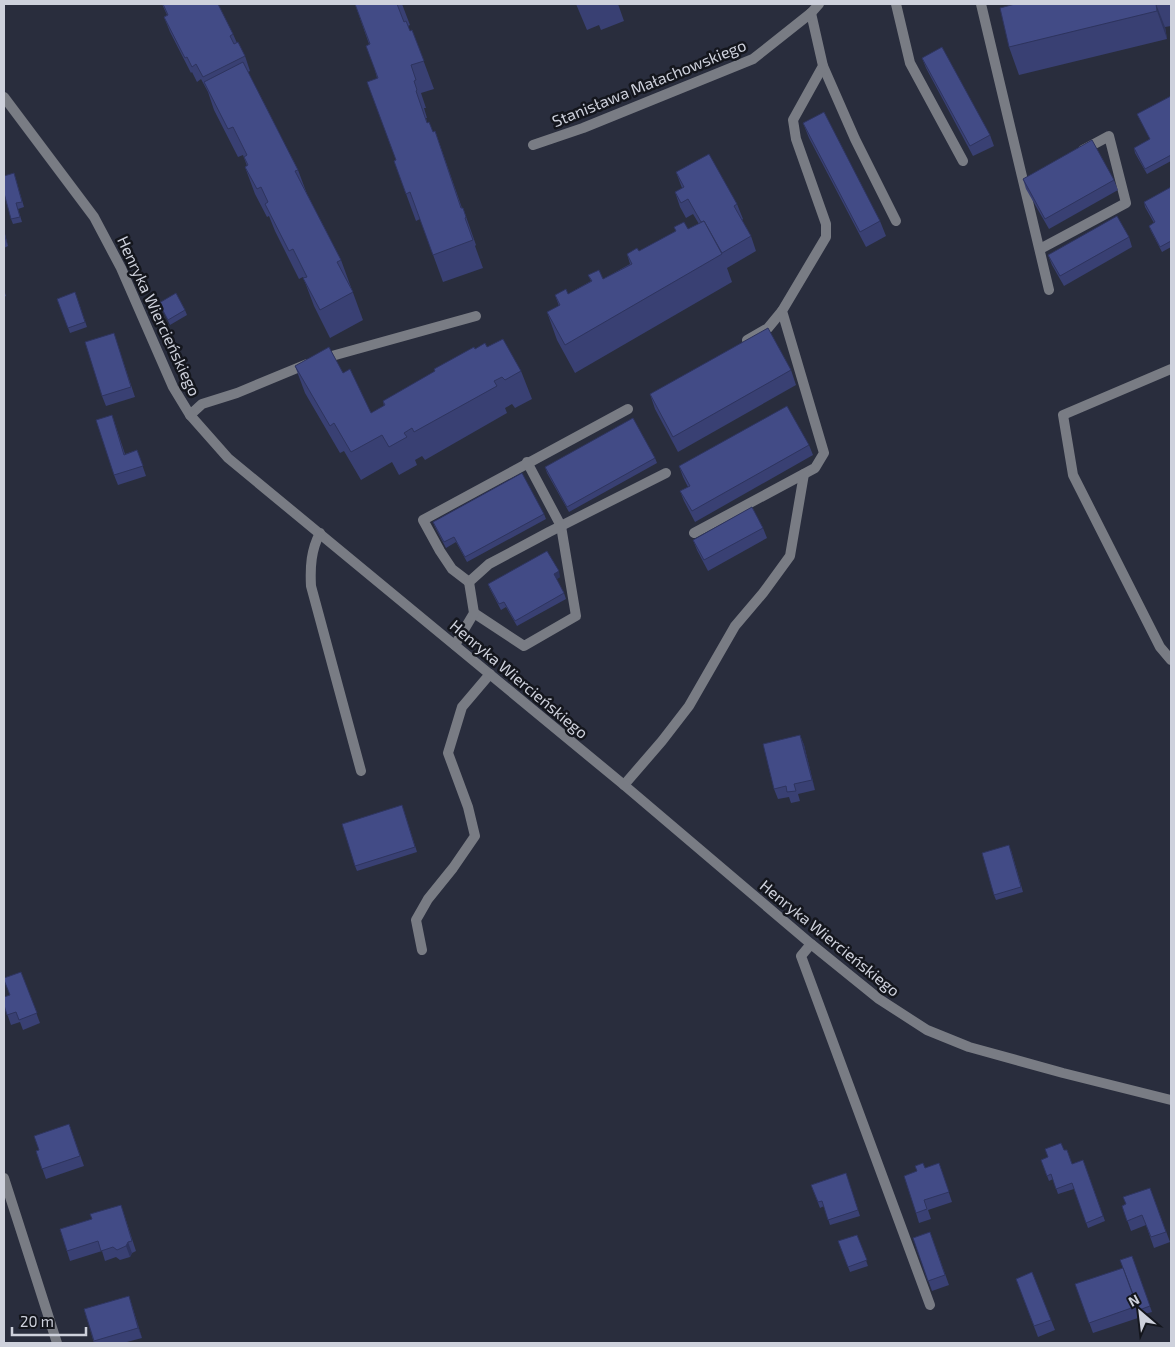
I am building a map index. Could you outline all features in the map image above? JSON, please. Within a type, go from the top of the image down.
[{"type":"street","name":"Stanisława Małachowskiego","points":[[533,145],[583,128],[753,59],[811,13],[819,4]]},
{"type":"street","points":[[896,4],[910,63],[963,161]]},
{"type":"street","points":[[981,4],[1027,179],[1049,290]]},
{"type":"street","points":[[811,13],[823,66],[855,139],[896,221]]},
{"type":"street","points":[[735,347],[768,328],[782,310],[826,237],[826,224],[796,139],[793,120],[823,66]]},
{"type":"street","name":"Henryka Wiercieńskiego","points":[[4,97],[94,217],[121,268],[173,387],[190,415],[228,458],[624,785],[810,944],[879,999],[914,1022],[940,1035],[979,1050],[1171,1100]]},
{"type":"street","points":[[1040,249],[1126,203],[1108,136],[1074,154]]},
{"type":"street","points":[[694,533],[815,468],[824,453],[782,310]]},
{"type":"street","points":[[190,415],[202,404],[328,357],[476,316]]},
{"type":"street","points":[[1171,369],[1063,415],[1073,475],[1160,647],[1171,660]]},
{"type":"street","points":[[455,646],[474,614],[469,582],[452,569],[422,520],[527,462],[628,410]]},
{"type":"street","points":[[474,614],[524,646],[576,616],[561,526],[527,462]]},
{"type":"street","points":[[469,582],[489,564],[666,473]]},
{"type":"street","points":[[624,785],[689,706],[735,626],[763,593],[790,556],[804,474]]},
{"type":"street","points":[[320,533],[314,545],[310,569],[312,586],[361,771]]},
{"type":"street","points":[[422,950],[416,920],[428,899],[454,868],[475,836],[468,807],[448,753],[462,707],[490,674]]},
{"type":"street","points":[[810,944],[801,956],[930,1306]]},
{"type":"street","points":[[4,1178],[57,1343]]},
{"type":"building","points":[[163,4],[218,4],[233,34],[230,36],[234,44],[238,42],[245,56],[203,77],[196,64],[192,67],[187,57],[185,58],[164,17],[168,15]]},
{"type":"building","points":[[355,4],[397,4],[404,22],[406,21],[410,31],[412,30],[424,61],[411,65],[416,80],[414,81],[416,91],[427,123],[429,122],[433,132],[435,131],[473,240],[433,255],[410,192],[406,194],[394,161],[396,160],[367,82],[378,78],[366,46],[370,44]]},
{"type":"building","points":[[1015,4],[1156,4],[1157,11],[1009,47],[1000,8]]},
{"type":"building","points":[[942,47],[990,135],[970,146],[922,58]]},
{"type":"building","points":[[243,62],[298,170],[295,171],[341,260],[337,262],[353,292],[320,310],[303,278],[307,277],[293,249],[289,251],[265,204],[268,202],[261,187],[257,189],[245,167],[248,165],[244,157],[247,155],[233,127],[228,129],[204,82]]},
{"type":"building","points":[[1171,96],[1171,155],[1145,169],[1134,148],[1150,139],[1137,114]]},
{"type":"building","points":[[824,112],[880,221],[860,232],[803,123]]},
{"type":"building","points":[[1092,140],[1114,180],[1045,219],[1023,179]]},
{"type":"building","points":[[709,154],[737,204],[734,206],[751,236],[722,253],[704,221],[701,222],[688,199],[681,203],[675,192],[684,187],[676,172]]},
{"type":"building","points":[[14,173],[22,202],[16,203],[20,217],[11,219],[4,193],[4,176]]},
{"type":"building","points":[[1171,187],[1171,241],[1160,247],[1149,226],[1155,222],[1144,202]]},
{"type":"building","points":[[1117,216],[1129,237],[1060,276],[1048,255]]},
{"type":"building","points":[[704,221],[722,254],[565,345],[547,312],[560,305],[555,295],[566,289],[568,294],[592,281],[588,275],[599,270],[603,279],[632,264],[627,254],[637,248],[639,251],[676,231],[674,227],[684,222],[688,229]]},
{"type":"building","points":[[75,292],[85,322],[68,328],[57,299]]},
{"type":"building","points":[[176,293],[185,310],[168,320],[159,303]]},
{"type":"building","points":[[768,328],[791,370],[673,437],[650,394]]},
{"type":"building","points":[[114,333],[131,387],[102,396],[85,342]]},
{"type":"building","points":[[503,339],[521,371],[505,380],[502,377],[494,381],[497,386],[414,432],[412,428],[404,433],[407,437],[389,447],[382,435],[351,452],[334,423],[330,426],[295,366],[329,347],[343,373],[350,369],[371,413],[385,405],[383,401],[435,371],[434,369],[474,347],[475,349],[485,343],[487,347]]},
{"type":"building","points":[[787,406],[809,445],[692,511],[680,491],[690,486],[679,466]]},
{"type":"building","points":[[112,415],[124,455],[137,450],[143,466],[114,475],[96,420]]},
{"type":"building","points":[[633,418],[655,458],[567,507],[545,467]]},
{"type":"building","points":[[522,473],[544,514],[465,557],[454,537],[444,542],[433,522]]},
{"type":"building","points":[[752,507],[763,528],[704,560],[693,540]]},
{"type":"building","points":[[547,551],[559,571],[554,574],[564,593],[515,621],[504,602],[499,604],[488,584]]},
{"type":"building","points":[[800,735],[812,780],[794,784],[796,791],[787,792],[786,786],[774,789],[763,744]]},
{"type":"building","points":[[402,805],[415,847],[355,866],[342,824]]},
{"type":"building","points":[[1009,845],[1021,887],[994,895],[982,853]]},
{"type":"building","points":[[21,972],[37,1013],[19,1020],[16,1012],[7,1015],[4,997],[10,995],[4,978]]},
{"type":"building","points":[[69,1124],[80,1156],[42,1169],[36,1151],[39,1150],[34,1136]]},
{"type":"building","points":[[1061,1143],[1064,1150],[1067,1150],[1072,1164],[1083,1160],[1103,1216],[1086,1223],[1072,1183],[1056,1189],[1051,1174],[1047,1176],[1041,1160],[1048,1157],[1045,1149]]},
{"type":"building","points":[[923,1163],[925,1168],[939,1163],[949,1192],[924,1200],[927,1209],[916,1213],[904,1176],[917,1171],[915,1166]]},
{"type":"building","points":[[846,1173],[858,1210],[828,1220],[822,1201],[818,1202],[811,1185]]},
{"type":"building","points":[[1150,1188],[1166,1232],[1151,1237],[1142,1215],[1127,1221],[1122,1206],[1126,1204],[1123,1197]]},
{"type":"building","points":[[121,1205],[132,1241],[117,1250],[113,1247],[101,1251],[98,1241],[67,1251],[60,1229],[92,1219],[90,1214]]},
{"type":"building","points":[[930,1232],[945,1275],[928,1281],[913,1238]]},
{"type":"building","points":[[857,1235],[867,1260],[848,1267],[838,1241]]},
{"type":"building","points":[[1132,1256],[1150,1306],[1139,1310],[1120,1260]]},
{"type":"building","points":[[1123,1268],[1137,1306],[1089,1323],[1075,1284]]},
{"type":"building","points":[[1032,1272],[1051,1320],[1034,1326],[1016,1279]]},
{"type":"building","points":[[129,1296],[138,1328],[94,1341],[84,1309]]}]
